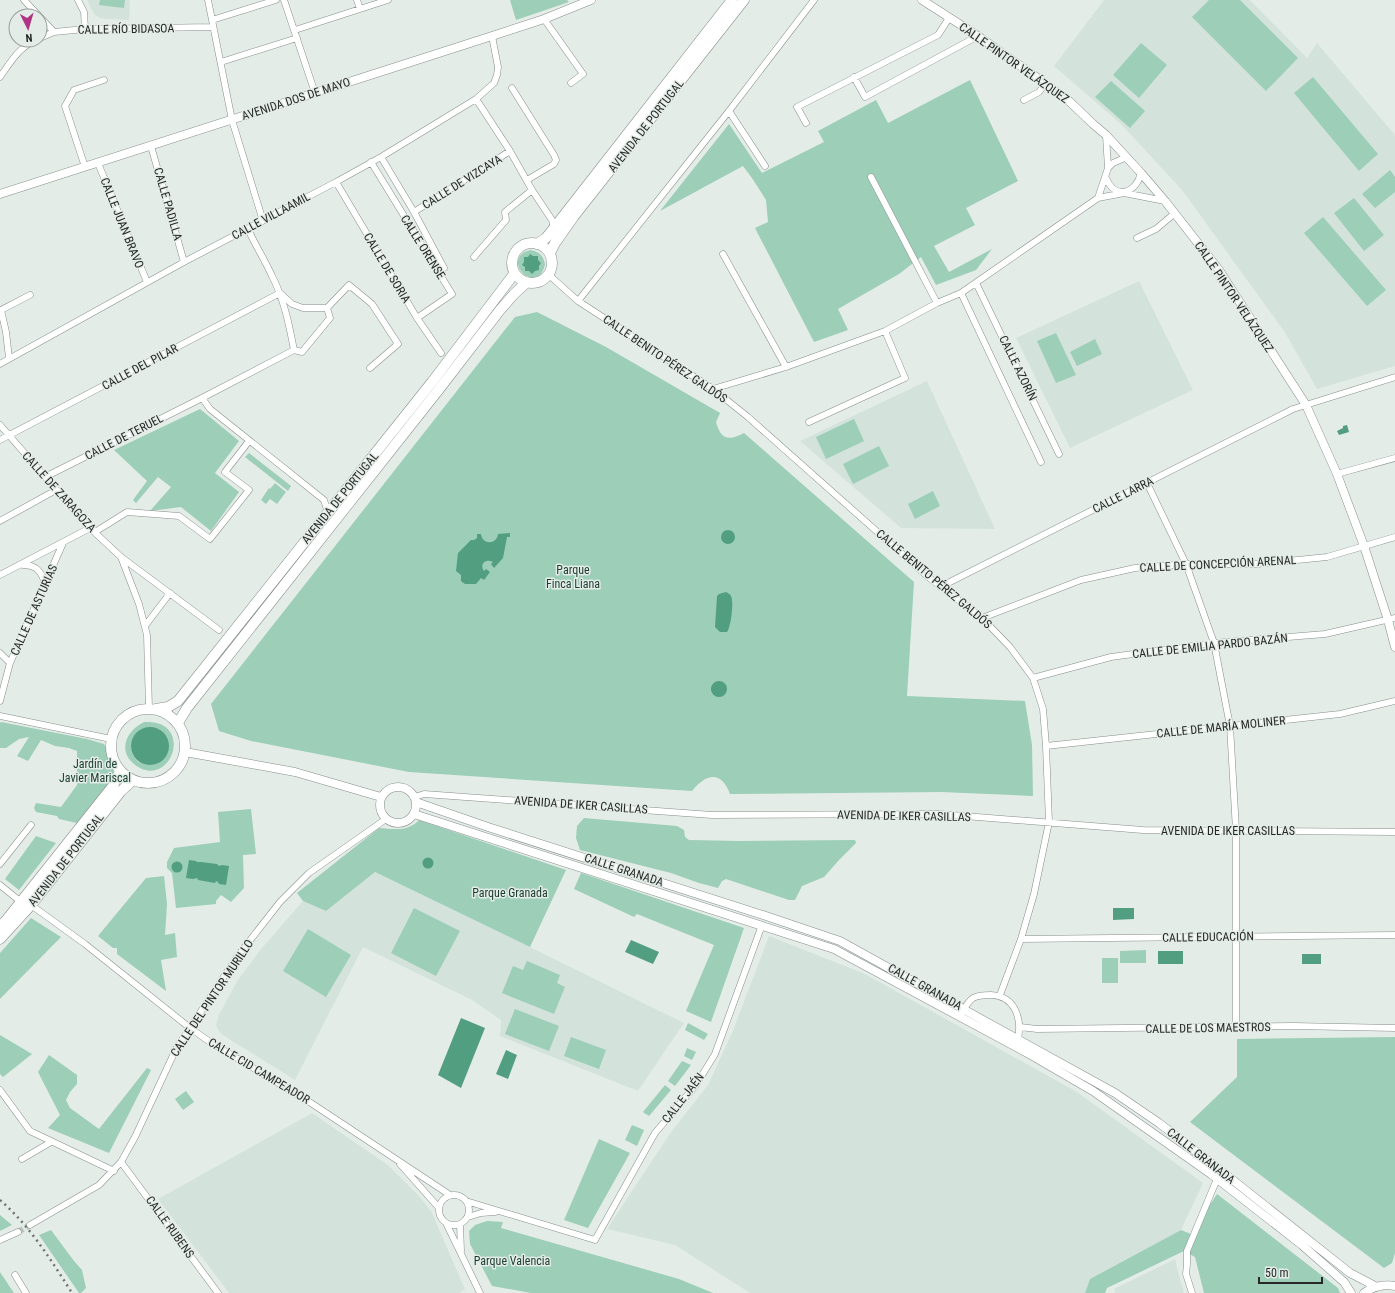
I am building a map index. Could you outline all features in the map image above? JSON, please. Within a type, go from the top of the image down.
[{"type":"main road","name":"AVENIDA DE PORTUGAL","points":[[537,244],[546,238],[554,228],[732,0]]},
{"type":"main road","name":"AVENIDA DE PORTUGAL","points":[[550,253],[555,243],[574,216],[744,0]]},
{"type":"main road","points":[[530,243],[537,244],[550,253],[552,264],[549,275],[539,283],[526,283],[517,278],[514,274],[512,260],[514,254],[524,245],[530,243]]},
{"type":"main road","name":"AVENIDA DE PORTUGAL","points":[[152,709],[168,708],[178,701],[448,362],[514,274]]},
{"type":"main road","name":"AVENIDA DE PORTUGAL","points":[[178,723],[187,708],[431,400],[500,310],[526,283]]},
{"type":"main road","points":[[152,709],[168,714],[178,723],[184,736],[186,752],[180,767],[169,777],[158,782],[144,783],[133,780],[120,770],[114,762],[111,749],[111,739],[116,727],[127,715],[138,711],[152,709]]},
{"type":"main road","name":"AVENIDA DE PORTUGAL","points":[[0,939],[113,786],[120,770]]},
{"type":"main road","name":"AVENIDA DE PORTUGAL","points":[[0,927],[26,903],[121,791],[133,780]]},
{"type":"street","points":[[24,0],[31,8]]},
{"type":"street","points":[[78,0],[84,12],[85,29]]},
{"type":"street","points":[[208,0],[232,120],[263,221]]},
{"type":"street","points":[[212,20],[276,0]]},
{"type":"street","points":[[284,0],[315,94]]},
{"type":"street","points":[[357,0],[360,9]]},
{"type":"street","points":[[295,30],[388,0]]},
{"type":"street","name":"AVENIDA DOS DE MAYO","points":[[0,194],[492,36],[591,0]]},
{"type":"street","points":[[578,301],[729,111],[814,0]]},
{"type":"street","name":"CALLE PINTOR VELÁZQUEZ","points":[[922,0],[978,36],[1069,101],[1106,135],[1141,173],[1175,213],[1219,270],[1306,405],[1338,474],[1392,619],[1395,646]]},
{"type":"street","points":[[544,18],[583,74],[571,83]]},
{"type":"street","points":[[806,123],[797,107],[938,35],[949,18]]},
{"type":"street","points":[[48,26],[54,32]]},
{"type":"street","name":"CALLE RÍO BIDASOA","points":[[48,35],[54,32],[85,29],[213,27]]},
{"type":"street","name":"CALLE VILLAAMIL","points":[[0,364],[147,282],[381,157],[476,99],[494,83],[497,75],[498,67],[492,36]]},
{"type":"street","points":[[854,77],[865,98],[978,36]]},
{"type":"street","points":[[221,62],[297,38]]},
{"type":"street","points":[[0,77],[13,58],[23,48]]},
{"type":"street","points":[[85,167],[64,106],[74,90],[104,80]]},
{"type":"street","points":[[1024,100],[1039,92],[1045,84]]},
{"type":"street","points":[[512,88],[556,160],[554,164],[527,180]]},
{"type":"street","points":[[476,99],[552,220],[554,228]]},
{"type":"street","points":[[729,111],[765,166]]},
{"type":"street","points":[[1098,198],[1106,178],[1108,168],[1106,135]]},
{"type":"street","name":"CALLE PADILLA","points":[[151,146],[184,262]]},
{"type":"street","name":"CALLE DE VIZCAYA","points":[[414,212],[510,151]]},
{"type":"street","points":[[381,157],[414,212],[444,268]]},
{"type":"street","points":[[1108,168],[1113,163],[1127,158]]},
{"type":"street","name":"CALLE ORENSE","points":[[371,162],[452,294],[416,318]]},
{"type":"street","name":"CALLE JUAN BRAVO","points":[[98,163],[147,282]]},
{"type":"street","points":[[713,389],[786,367],[885,331],[937,303],[961,293],[1098,198],[1124,193],[1131,189],[1136,185],[1141,173]]},
{"type":"street","points":[[871,177],[937,303]]},
{"type":"street","points":[[1106,178],[1112,187],[1117,191],[1165,201]]},
{"type":"street","name":"CALLE DE SORIA","points":[[336,182],[416,318],[448,362]]},
{"type":"street","points":[[474,257],[506,220],[505,212],[532,190]]},
{"type":"street","points":[[1137,238],[1156,229],[1175,213]]},
{"type":"street","points":[[248,229],[280,293],[288,320],[294,350]]},
{"type":"street","points":[[723,254],[786,367]]},
{"type":"street","name":"CALLE BENITO PÉREZ GALDÓS","points":[[549,275],[578,301],[713,389],[748,417],[940,587],[982,618],[1010,647],[1033,678],[1042,709],[1046,746],[1049,822],[1034,894],[1000,995]]},
{"type":"street","name":"CALLE AZORÍN","points":[[976,283],[1059,454]]},
{"type":"street","points":[[280,293],[292,304],[303,308],[327,308],[349,285],[372,304],[398,344],[370,368]]},
{"type":"street","name":"CALLE DEL PILAR","points":[[0,440],[280,293]]},
{"type":"street","name":"CALLE AZORÍN","points":[[961,293],[1040,462]]},
{"type":"street","points":[[9,358],[6,332],[1,310],[30,295]]},
{"type":"street","name":"CALLE DE TERUEL","points":[[45,477],[294,350],[302,352],[330,318],[327,308]]},
{"type":"street","points":[[809,422],[905,378],[885,331]]},
{"type":"street","points":[[441,353],[454,353]]},
{"type":"street","name":"CALLE LARRA","points":[[940,587],[1292,409],[1395,377]]},
{"type":"street","points":[[202,398],[210,409],[324,500],[328,513]]},
{"type":"street","name":"CALLE DE ZARAGOZA","points":[[0,425],[56,490],[93,530],[121,557],[219,630]]},
{"type":"street","points":[[0,576],[127,512],[179,516],[210,539],[249,490],[225,472],[250,441]]},
{"type":"street","points":[[1338,474],[1395,458]]},
{"type":"street","points":[[1147,483],[1186,564],[1214,643],[1230,726],[1236,830],[1236,1028]]},
{"type":"street","points":[[0,521],[56,490]]},
{"type":"street","points":[[324,500],[339,499]]},
{"type":"street","name":"CALLE DE CONCEPCIÓN ARENAL","points":[[982,618],[1081,580],[1135,568],[1186,564],[1257,564],[1326,557],[1395,537]]},
{"type":"street","name":"CALLE DE ASTURIAS","points":[[0,701],[10,663],[63,543]]},
{"type":"street","name":"CALLE DE ZARAGOZA","points":[[121,557],[139,604],[147,635],[152,709]]},
{"type":"street","points":[[21,565],[36,567],[42,574],[45,583]]},
{"type":"street","points":[[145,626],[170,594]]},
{"type":"street","name":"CALLE DE EMILIA PARDO BAZÁN","points":[[1033,678],[1111,657],[1214,643],[1325,634],[1392,619]]},
{"type":"street","points":[[0,653],[10,663]]},
{"type":"street","name":"CALLE DE MARÍA MOLINER","points":[[1046,746],[1340,714],[1395,701]]},
{"type":"street","points":[[0,716],[111,739]]},
{"type":"street","points":[[186,752],[295,772],[381,796]]},
{"type":"street","points":[[398,786],[410,791],[415,799],[414,814],[410,819],[398,824],[392,823],[386,819],[379,809],[381,796],[385,791],[398,786]]},
{"type":"street","name":"AVENIDA DE IKER CASILLAS","points":[[415,799],[424,794],[431,794],[712,815],[939,814],[1142,830],[1395,832]]},
{"type":"street","name":"CALLE GRANADA","points":[[415,799],[488,827],[840,941],[1093,1091],[1217,1179],[1302,1245],[1344,1282],[1351,1293]]},
{"type":"street","name":"CALLE GRANADA","points":[[414,814],[834,948],[962,1013],[1018,1039],[1115,1092],[1159,1123],[1350,1274],[1375,1286]]},
{"type":"street","name":"CALLE DEL PINTOR MURILLO","points":[[30,1225],[100,1185],[114,1170],[121,1162],[136,1137],[176,1049],[237,957],[280,902],[309,873],[386,819]]},
{"type":"street","points":[[0,864],[31,826]]},
{"type":"street","name":"CALLE CID CAMPEADOR","points":[[0,885],[85,944],[190,1028],[210,1042],[311,1103],[450,1195]]},
{"type":"street","name":"CALLE JAÉN","points":[[501,1212],[594,1240],[655,1133],[696,1085],[715,1054],[762,925]]},
{"type":"street","name":"CALLE EDUCACIÓN","points":[[1020,939],[1395,935]]},
{"type":"street","points":[[962,1013],[972,999],[985,994],[1000,995],[1011,1003],[1018,1014],[1020,1027],[1018,1039]]},
{"type":"street","name":"CALLE DE LOS MAESTROS","points":[[1020,1027],[1037,1030],[1293,1026],[1395,1028]]},
{"type":"street","points":[[0,1090],[30,1131],[114,1170]]},
{"type":"street","points":[[22,1159],[51,1142]]},
{"type":"street","name":"CALLE CID CAMPEADOR","points":[[396,1159],[439,1208]]},
{"type":"street","name":"CALLE RUBENS","points":[[121,1162],[218,1293]]},
{"type":"street","points":[[1192,1293],[1186,1274],[1187,1251],[1217,1179]]},
{"type":"street","points":[[468,1216],[469,1208],[466,1201],[462,1197],[450,1195],[440,1202],[439,1214],[446,1223],[480,1293]]},
{"type":"street","points":[[466,1201],[501,1212]]},
{"type":"street","points":[[446,1223],[453,1225],[460,1224],[468,1216],[481,1212],[501,1212]]},
{"type":"street","points":[[460,1224],[461,1253]]},
{"type":"street","points":[[0,1240],[18,1232]]},
{"type":"street","points":[[15,1275],[26,1293]]},
{"type":"street","points":[[1364,1293],[1375,1286],[1395,1286]]},
{"type":"shaded area","points":[[87,0],[130,0],[129,20],[99,18],[94,14]]},
{"type":"shaded area","points":[[1104,0],[1250,0],[1307,58],[1317,43],[1395,135],[1395,366],[1317,389],[1284,331],[1182,190],[1121,124],[1054,66]]},
{"type":"shaded area","points":[[530,254],[533,256],[538,256],[538,260],[541,263],[539,270],[532,274],[529,271],[525,271],[525,267],[522,265],[524,262],[524,257],[528,257]]},
{"type":"shaded area","points":[[1139,281],[1193,390],[1070,448],[1016,338]]},
{"type":"shaded area","points":[[927,381],[995,529],[901,528],[800,441]]},
{"type":"shaded area","points":[[1347,425],[1349,432],[1339,435],[1337,431],[1343,428],[1343,426]]},
{"type":"shaded area","points":[[725,530],[731,530],[735,534],[735,540],[731,544],[725,544],[721,540],[721,534]]},
{"type":"shaded area","points":[[510,533],[510,537],[507,537],[503,558],[494,568],[491,564],[493,562],[484,562],[482,566],[484,571],[486,569],[490,572],[484,580],[481,578],[476,584],[465,584],[461,581],[461,575],[456,571],[458,553],[471,540],[477,538],[477,534],[481,534],[482,538],[487,542],[492,542],[497,538],[498,534]]},
{"type":"shaded area","points":[[726,592],[732,599],[731,620],[727,632],[720,632],[715,627],[717,596]]},
{"type":"shaded area","points":[[719,681],[726,686],[727,689],[722,696],[719,697],[712,692],[711,689],[716,682]]},
{"type":"shaded area","points":[[146,727],[154,727],[161,730],[166,735],[169,746],[166,757],[161,762],[154,765],[146,765],[139,762],[134,757],[131,750],[131,742],[134,735],[139,730]]},
{"type":"shaded area","points":[[428,857],[432,859],[434,863],[432,867],[428,869],[424,867],[422,863],[424,859]]},
{"type":"shaded area","points":[[189,860],[217,864],[219,866],[229,866],[226,885],[219,884],[216,881],[215,883],[198,880],[197,878],[186,878]]},
{"type":"shaded area","points":[[175,862],[179,862],[181,863],[181,871],[175,872],[172,869],[172,865]]},
{"type":"shaded area","points":[[375,872],[684,1023],[638,1091],[500,1036],[501,1020],[472,1000],[363,947],[295,1080],[221,1034],[216,1026],[219,1015],[237,981],[261,949],[303,901],[326,911]]},
{"type":"shaded area","points":[[1113,908],[1134,908],[1134,919],[1113,920]]},
{"type":"shaded area","points":[[769,936],[865,974],[1077,1092],[1203,1183],[1181,1230],[1090,1279],[1085,1293],[750,1293],[675,1245],[607,1229],[671,1132],[708,1085],[732,1033]]},
{"type":"shaded area","points":[[631,940],[659,952],[653,964],[625,952]]},
{"type":"shaded area","points":[[1158,951],[1183,951],[1183,964],[1158,964]]},
{"type":"shaded area","points":[[1302,954],[1321,954],[1321,964],[1302,964]]},
{"type":"shaded area","points":[[461,1018],[485,1028],[461,1088],[438,1075]]},
{"type":"shaded area","points":[[506,1050],[517,1055],[508,1079],[496,1074]]},
{"type":"shaded area","points":[[312,1113],[388,1165],[420,1197],[432,1213],[465,1289],[459,1293],[229,1293],[158,1199]]},
{"type":"shaded area","points":[[1175,1259],[1184,1293],[1115,1293],[1114,1289]]},
{"type":"green space","points":[[100,0],[125,0],[124,8],[99,5]]},
{"type":"green space","points":[[510,0],[567,0],[569,2],[516,20]]},
{"type":"green space","points":[[1209,0],[1240,0],[1298,58],[1266,91],[1192,17]]},
{"type":"green space","points":[[1141,43],[1167,65],[1139,98],[1113,75]]},
{"type":"green space","points":[[1313,77],[1378,154],[1359,171],[1294,93]]},
{"type":"green space","points":[[970,80],[1018,181],[966,208],[975,225],[934,246],[949,272],[992,249],[976,270],[936,285],[921,257],[899,274],[838,309],[848,330],[814,342],[755,228],[768,222],[766,200],[743,166],[660,211],[729,124],[762,173],[824,142],[818,131],[876,100],[888,123]]},
{"type":"green space","points":[[1111,81],[1145,111],[1130,128],[1095,97]]},
{"type":"green space","points":[[1390,170],[1395,177],[1395,192],[1375,208],[1362,194]]},
{"type":"green space","points":[[1354,198],[1384,235],[1364,251],[1334,213]]},
{"type":"green space","points":[[1323,217],[1386,290],[1367,306],[1304,233]]},
{"type":"green space","points":[[530,250],[540,254],[544,259],[545,265],[540,274],[534,278],[528,277],[522,273],[518,260],[521,254]]},
{"type":"green space","name":"Parque Finca Liana","points":[[537,312],[606,347],[720,413],[716,422],[723,436],[730,438],[744,433],[914,582],[907,696],[1025,701],[1032,745],[1033,796],[941,792],[730,794],[722,781],[713,777],[708,778],[697,785],[692,791],[409,772],[251,741],[219,731],[211,704],[515,317]]},
{"type":"green space","points":[[1056,333],[1076,375],[1056,383],[1037,341]]},
{"type":"green space","points":[[1095,339],[1102,354],[1077,366],[1070,352]]},
{"type":"green space","points":[[200,409],[239,441],[215,473],[239,492],[211,531],[181,507],[150,511],[171,487],[158,477],[136,503],[133,500],[147,481],[114,450]]},
{"type":"green space","points":[[854,419],[864,441],[826,459],[816,437]]},
{"type":"green space","points":[[879,446],[889,466],[853,484],[843,464]]},
{"type":"green space","points":[[249,453],[291,486],[288,491],[245,457]]},
{"type":"green space","points":[[275,483],[286,492],[277,504],[270,499],[266,504],[261,500],[269,488],[270,489]]},
{"type":"green space","points":[[933,491],[940,506],[915,519],[908,504]]},
{"type":"green space","name":"Jardín de Javier Mariscal","points":[[1,722],[87,739],[104,744],[112,766],[113,778],[77,823],[59,819],[57,816],[36,812],[34,808],[36,803],[61,807],[77,785],[77,751],[55,746],[41,740],[28,761],[17,756],[29,737],[19,739],[6,748],[0,748]]},
{"type":"green space","points":[[144,722],[160,724],[170,731],[174,742],[172,753],[167,763],[158,769],[147,770],[134,764],[126,753],[126,741],[133,730]],"holes":[[[149,727],[155,728],[140,763],[132,753],[131,748],[134,737],[143,729]]]},
{"type":"green space","points":[[251,809],[256,854],[243,855],[244,888],[231,902],[221,895],[216,901],[216,904],[176,908],[172,873],[167,868],[167,862],[174,848],[220,842],[218,812]]},
{"type":"green space","points":[[584,818],[677,826],[684,830],[685,837],[689,840],[855,840],[856,843],[824,877],[802,886],[795,900],[789,900],[726,879],[722,881],[718,888],[671,873],[580,850],[576,838],[577,826]]},
{"type":"green space","name":"Parque Granada","points":[[419,820],[566,870],[530,947],[375,872],[326,911],[303,901],[297,893],[379,828],[405,828],[415,824]]},
{"type":"green space","points":[[36,836],[56,843],[19,890],[5,879]]},
{"type":"green space","points":[[581,873],[744,928],[711,1022],[686,1011],[714,945],[637,914],[634,917],[574,889]]},
{"type":"green space","points":[[164,876],[167,904],[165,935],[175,933],[177,957],[161,960],[166,991],[117,954],[117,948],[113,948],[98,936],[146,878]]},
{"type":"green space","points":[[414,908],[460,931],[436,976],[391,953]]},
{"type":"green space","points":[[31,918],[61,937],[0,999],[0,953]]},
{"type":"green space","points":[[308,929],[351,955],[326,997],[283,971]]},
{"type":"green space","points":[[1146,950],[1146,963],[1120,963],[1120,951]]},
{"type":"green space","points":[[1102,958],[1118,958],[1118,983],[1102,983]]},
{"type":"green space","points":[[527,961],[560,975],[557,983],[565,987],[554,1014],[502,993],[513,966],[523,970]]},
{"type":"green space","points":[[515,1009],[559,1026],[549,1051],[505,1034]]},
{"type":"green space","points":[[688,1023],[708,1034],[704,1040],[685,1030]]},
{"type":"green space","points":[[0,1035],[32,1054],[3,1077],[0,1074]]},
{"type":"green space","points":[[571,1037],[606,1050],[599,1069],[564,1056]]},
{"type":"green space","points":[[1395,1037],[1395,1253],[1392,1263],[1384,1268],[1190,1122],[1237,1077],[1237,1039]]},
{"type":"green space","points":[[687,1048],[696,1052],[692,1060],[684,1056]]},
{"type":"green space","points":[[49,1055],[77,1075],[77,1084],[70,1092],[66,1100],[70,1108],[99,1129],[147,1068],[151,1070],[109,1153],[48,1128],[60,1115],[38,1072]]},
{"type":"green space","points":[[682,1061],[691,1065],[675,1086],[668,1081]]},
{"type":"green space","points":[[665,1085],[671,1090],[649,1116],[643,1112]]},
{"type":"green space","points":[[186,1091],[194,1102],[183,1110],[175,1099]]},
{"type":"green space","points":[[632,1125],[644,1130],[637,1146],[625,1140]]},
{"type":"green space","points":[[599,1139],[630,1153],[588,1228],[564,1220]]},
{"type":"green space","points":[[1217,1194],[1338,1288],[1340,1293],[1204,1293],[1195,1257],[1184,1251],[1107,1288],[1105,1293],[1085,1293],[1090,1279],[1181,1230],[1191,1234]]},
{"type":"green space","points":[[0,1215],[12,1225],[0,1231]]},
{"type":"green space","name":"Parque Valencia","points":[[487,1221],[503,1222],[501,1228],[679,1279],[713,1293],[531,1293],[492,1286],[470,1244],[469,1231],[475,1225]]},
{"type":"green space","points":[[51,1230],[82,1270],[86,1288],[81,1293],[79,1293],[39,1235]]},
{"type":"green space","points":[[0,1272],[14,1293],[0,1293]]},
{"type":"tunnel","points":[[18,1232],[30,1225]]},
{"type":"railway","points":[[0,1200],[30,1232],[48,1256],[72,1293]]}]
